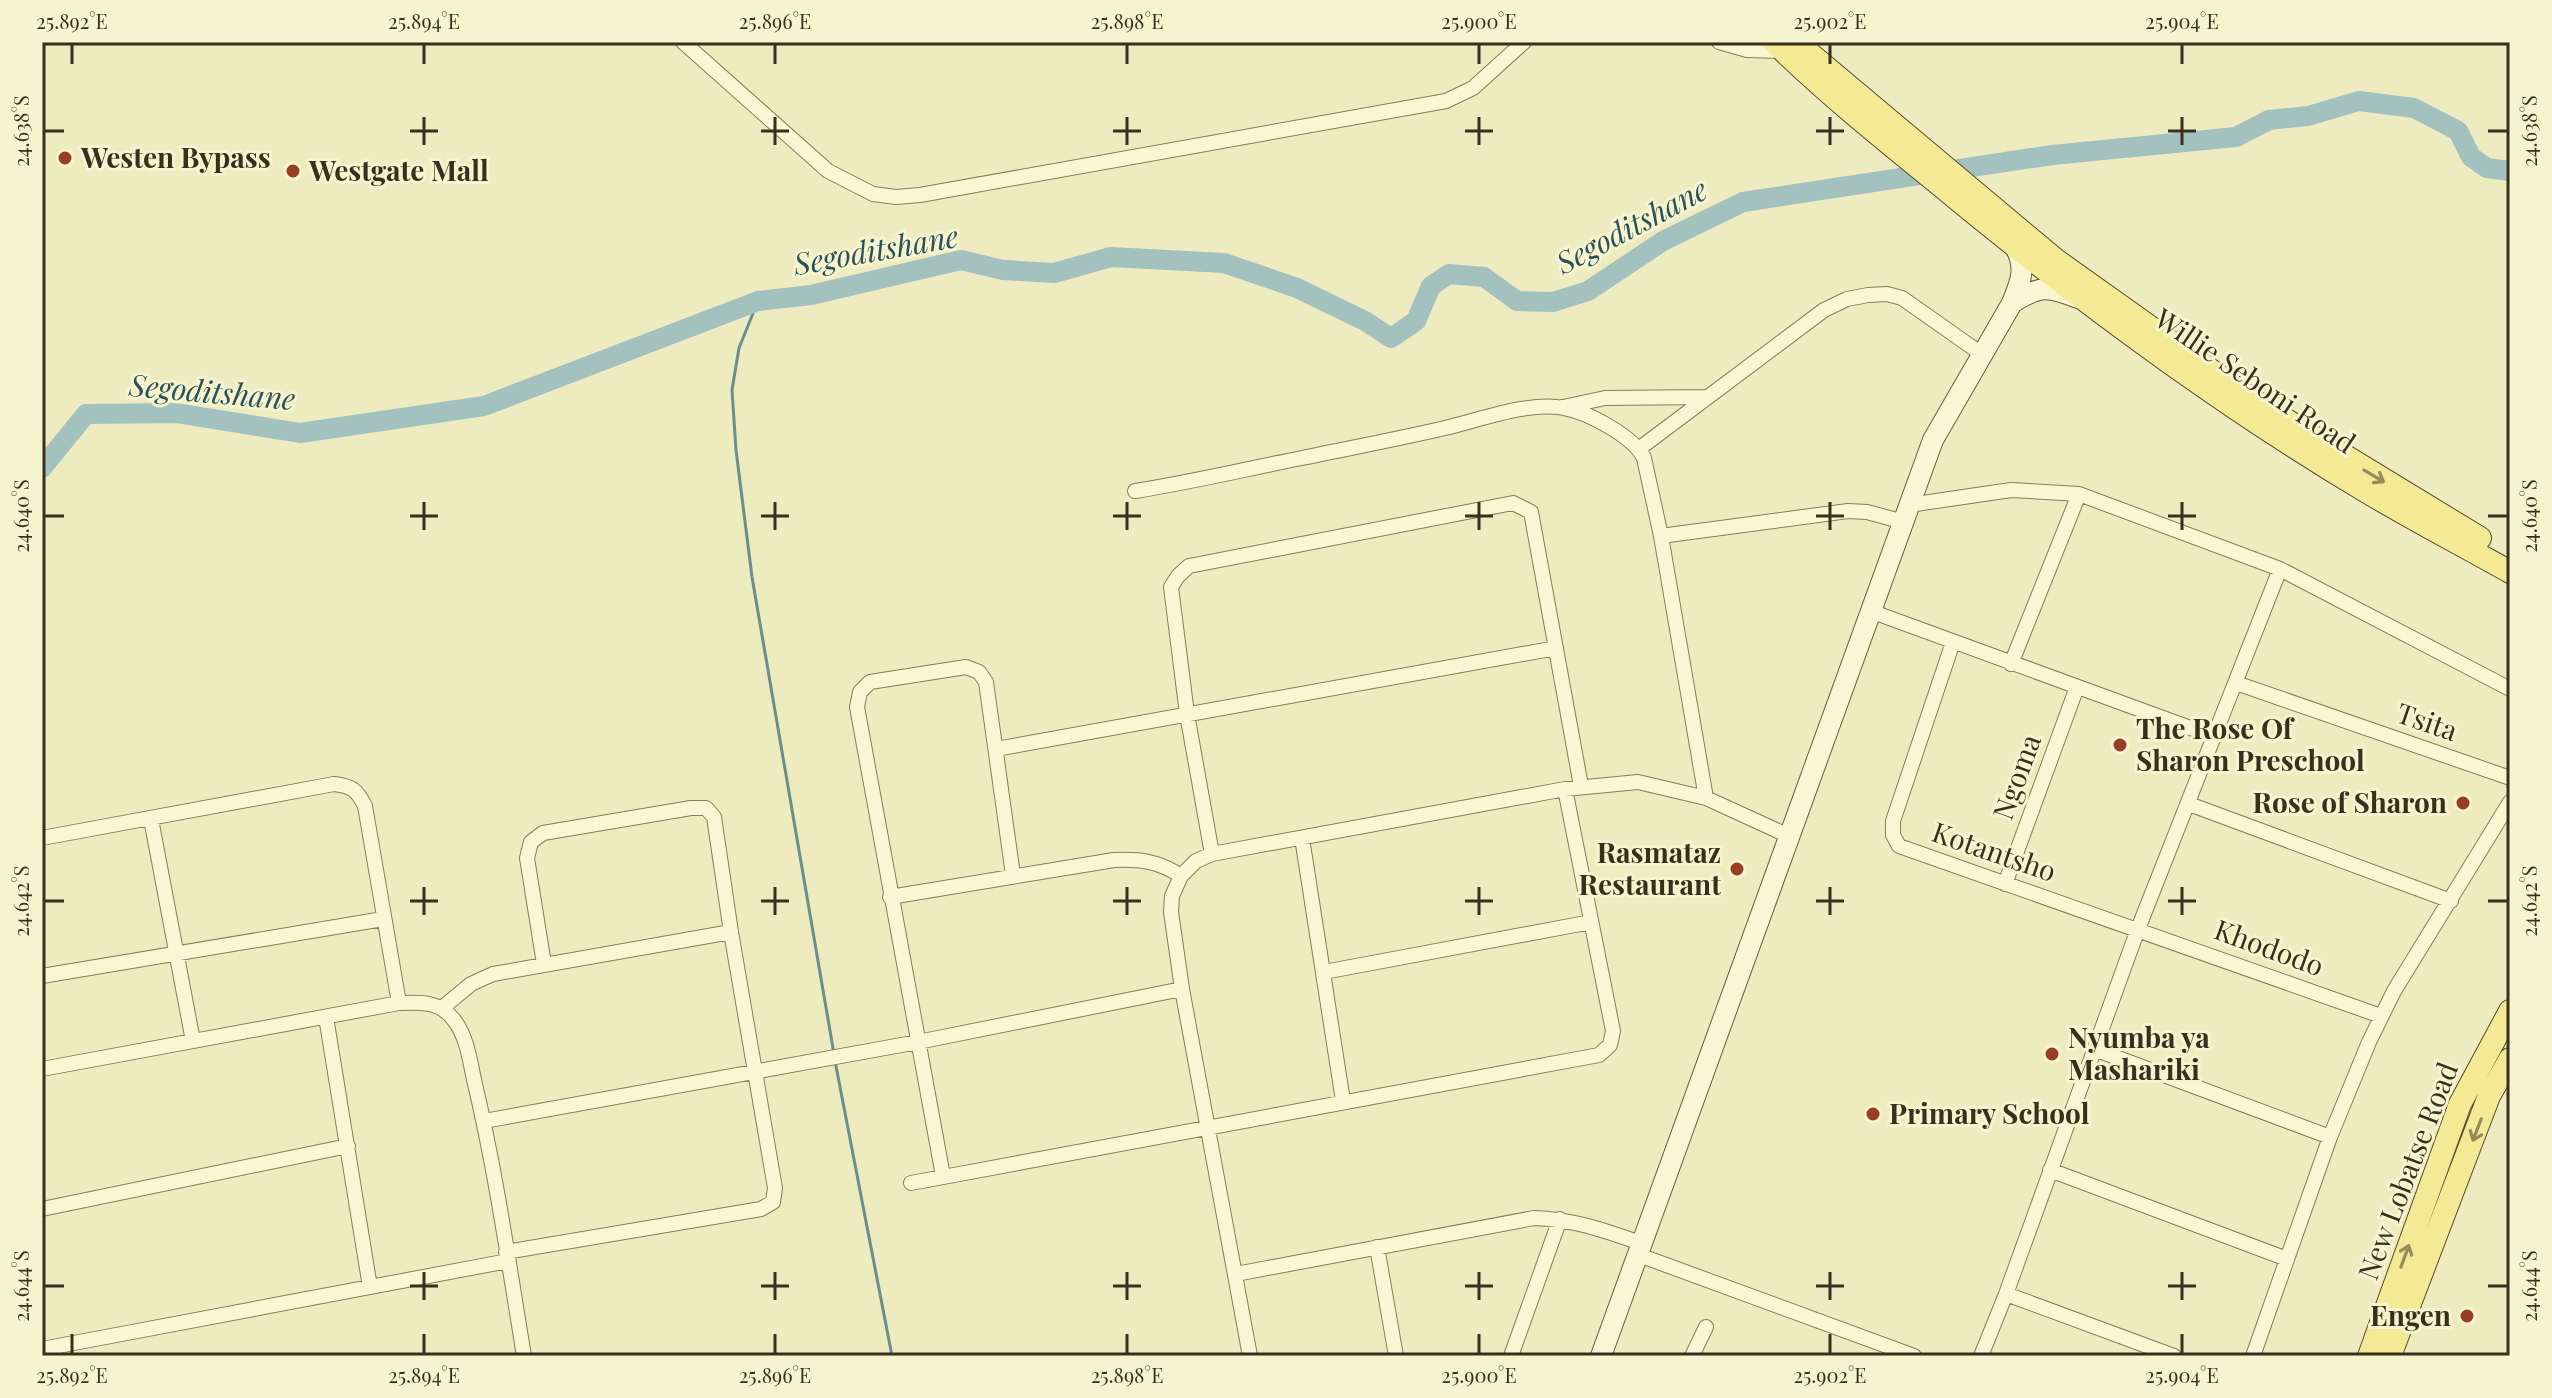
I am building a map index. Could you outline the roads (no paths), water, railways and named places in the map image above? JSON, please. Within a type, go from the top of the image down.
[{"type":"main road","points":[[1792,45],[1867,115],[1985,213]]},
{"type":"main road","name":"Willie Seboni Road","points":[[1985,213],[2014,245],[2085,301],[2242,411],[2354,483],[2510,572]]},
{"type":"main road","name":"Willie Seboni Road","points":[[1985,213],[2250,398],[2510,556]]},
{"type":"main road","name":"New Lobatse Road","points":[[2369,1356],[2460,1104],[2510,1011]]},
{"type":"main road","name":"New Lobatse Road","points":[[2390,1356],[2489,1096],[2510,1059]]},
{"type":"main road","points":[[2407,1311],[2407,1356]]},
{"type":"street","points":[[683,42],[828,171],[873,194],[896,197],[1446,101],[1473,88],[1524,42]]},
{"type":"street","points":[[1719,42],[1747,50],[1792,45]]},
{"type":"street","points":[[1601,1356],[1933,440],[2012,303],[2023,272],[2022,260],[2014,245]]},
{"type":"street","points":[[2012,303],[2029,292],[2045,288],[2085,301]]},
{"type":"street","points":[[1640,448],[1824,310],[1847,299],[1887,294],[1902,298],[1983,355]]},
{"type":"street","points":[[1135,491],[1224,476],[1446,428],[1511,410],[1563,408],[1605,398],[1707,397]]},
{"type":"street","points":[[1563,408],[1585,415],[1627,438],[1640,448],[1644,458],[1661,536],[1706,798]]},
{"type":"street","points":[[1661,536],[1848,511],[1906,513],[2011,490],[2079,494],[2280,569],[2510,689]]},
{"type":"street","points":[[2011,664],[2079,494]]},
{"type":"street","points":[[1212,854],[1187,714],[1171,587],[1178,576],[1189,566],[1513,503],[1531,512],[1581,786]]},
{"type":"street","points":[[1981,1356],[2138,929],[2280,569]]},
{"type":"street","points":[[1873,612],[2215,737]]},
{"type":"street","name":"Kotantsho","points":[[1953,642],[1893,821],[1893,835],[1899,846],[2138,929]]},
{"type":"street","points":[[996,749],[1556,648]]},
{"type":"street","points":[[943,1176],[857,707],[860,692],[870,682],[966,667],[979,672],[986,682],[1013,875]]},
{"type":"street","name":"Tsita","points":[[2236,683],[2510,778]]},
{"type":"street","name":"Ngoma","points":[[2005,884],[2077,687]]},
{"type":"street","points":[[1250,1356],[1182,989],[1171,912],[1172,896],[1181,876],[1196,861],[1212,854],[1581,786],[1638,782],[1706,798],[1789,836]]},
{"type":"street","points":[[42,838],[334,784],[349,785],[358,792],[365,806],[399,1003]]},
{"type":"street","points":[[911,1183],[1599,1055],[1610,1045],[1613,1031],[1565,789]]},
{"type":"street","points":[[2253,1356],[2330,1137],[2381,1016],[2510,802]]},
{"type":"street","points":[[2189,804],[2451,901]]},
{"type":"street","points":[[42,1349],[761,1209],[773,1202],[775,1188],[714,817],[706,808],[543,833],[531,842],[527,858],[544,964]]},
{"type":"street","points":[[151,819],[193,1041]]},
{"type":"street","points":[[1302,838],[1343,1101]]},
{"type":"street","points":[[890,897],[1114,860],[1146,859],[1166,866],[1181,876]]},
{"type":"street","points":[[42,976],[383,919]]},
{"type":"street","points":[[1324,972],[1591,922]]},
{"type":"street","name":"Khododo","points":[[2138,929],[2381,1016]]},
{"type":"street","points":[[442,1008],[471,984],[493,974],[731,932]]},
{"type":"street","points":[[484,1121],[918,1042],[1182,989]]},
{"type":"street","points":[[42,1069],[399,1003],[423,1002],[442,1008],[463,1035],[484,1121],[524,1356]]},
{"type":"street","points":[[326,1017],[370,1287]]},
{"type":"street","points":[[2094,1049],[2330,1137]]},
{"type":"street","points":[[42,1209],[348,1146]]},
{"type":"street","points":[[2050,1170],[2287,1259]]},
{"type":"street","points":[[1236,1274],[1534,1218],[1560,1219],[1591,1226],[1641,1250],[1914,1356]]},
{"type":"street","points":[[1511,1356],[1560,1219]]},
{"type":"street","points":[[1377,1247],[1396,1356]]},
{"type":"street","points":[[2006,1294],[2174,1356]]},
{"type":"street","points":[[1692,1356],[1706,1327]]},
{"type":"waterway","name":"Segoditshane","points":[[42,468],[86,414],[176,413],[300,433],[484,406],[758,301],[811,295],[961,260],[1003,270],[1054,273],[1111,257],[1224,263],[1297,288],[1365,321],[1391,338],[1416,321],[1431,286],[1449,274],[1484,277],[1517,301],[1553,302],[1588,291],[1663,241],[1743,202],[2052,155],[2236,137],[2269,120],[2308,116],[2359,101],[2414,108],[2458,131],[2471,157],[2487,168],[2510,171]]},
{"type":"waterway","points":[[758,301],[739,348],[732,390],[736,450],[752,577],[834,1054]]},
{"type":"waterway","points":[[835,1061],[892,1356]]},
{"type":"place","name":"Westen Bypass","points":[[65,158]]},
{"type":"place","name":"Westgate Mall","points":[[293,171]]},
{"type":"place","name":"The Rose Of Sharon Preschool","points":[[2120,745]]},
{"type":"place","name":"Rose of Sharon","points":[[2463,803]]},
{"type":"place","name":"Rasmataz Restaurant","points":[[1737,869]]},
{"type":"place","name":"Nyumba ya Mashariki","points":[[2052,1054]]},
{"type":"place","name":"Primary School","points":[[1873,1114]]},
{"type":"place","name":"Engen","points":[[2467,1316]]}]
